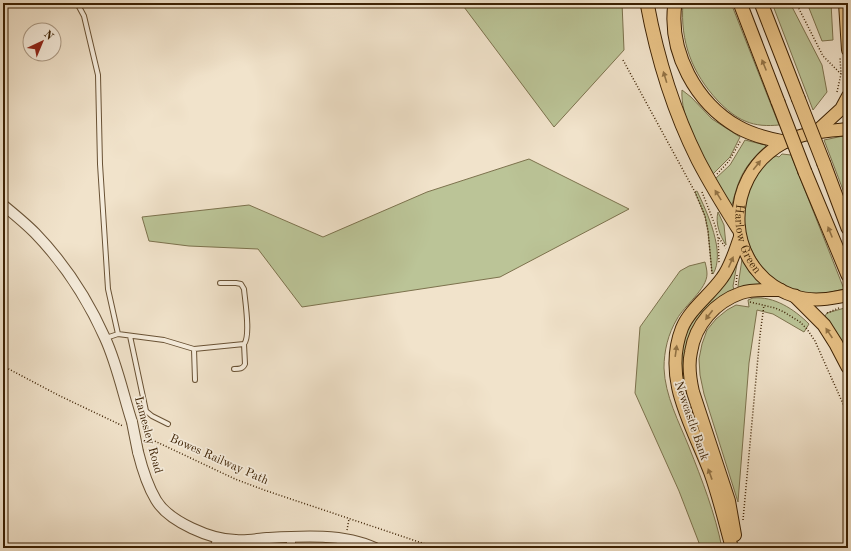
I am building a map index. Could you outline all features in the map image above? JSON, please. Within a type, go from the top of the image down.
[{"type":"highway","points":[[647,3],[669,92],[681,123],[708,178],[739,232]]},
{"type":"highway","points":[[675,3],[674,22],[679,52],[691,80],[700,93],[720,114],[738,127],[755,135],[784,142]]},
{"type":"highway","points":[[740,3],[778,102],[847,272]]},
{"type":"highway","points":[[761,3],[848,228]]},
{"type":"highway","points":[[795,296],[824,325],[848,367]]},
{"type":"main road","points":[[844,51],[845,3]]},
{"type":"main road","points":[[816,132],[841,109],[842,96]]},
{"type":"main road","name":"Harlow Green","points":[[848,129],[816,132],[784,142],[759,162],[747,180],[740,200],[739,232],[753,264],[765,279],[781,290],[795,296],[819,300],[832,299],[848,295]]},
{"type":"main road","name":"Newcastle Bank","points":[[732,548],[710,473],[680,396],[675,372],[676,349],[683,326],[729,267],[739,232]]},
{"type":"main road","name":"Newcastle Bank","points":[[736,548],[734,526],[729,501],[693,392],[690,376],[690,352],[697,331],[713,310],[721,303],[746,292],[781,290]]},
{"type":"street","name":"Lamesley Road","points":[[3,205],[34,233],[61,263],[91,310],[105,338],[127,424],[138,452],[146,480],[157,502],[173,517],[190,528],[218,538],[236,540],[291,537],[338,538],[364,543],[375,548]]},
{"type":"street","points":[[291,537],[291,548]]},
{"type":"street","points":[[214,548],[218,538]]},
{"type":"lane","points":[[76,3],[84,16],[98,75],[100,164],[108,289],[118,334]]},
{"type":"lane","points":[[220,282],[241,284],[244,289],[247,332],[246,342],[244,344],[245,364],[244,367],[234,369]]},
{"type":"lane","points":[[105,338],[118,334],[164,340],[194,349],[244,344]]},
{"type":"lane","points":[[130,336],[146,411],[152,416],[168,424]]},
{"type":"lane","points":[[194,349],[195,380]]},
{"type":"path","points":[[796,3],[823,56],[841,74]]},
{"type":"path","points":[[842,96],[841,74],[844,51]]},
{"type":"path","points":[[623,60],[695,192],[705,216],[714,287]]},
{"type":"path","points":[[715,175],[729,161],[742,139]]},
{"type":"path","points":[[702,190],[718,237],[719,267]]},
{"type":"path","points":[[718,237],[726,247]]},
{"type":"path","points":[[744,301],[764,305],[784,312],[800,322],[807,329],[815,341],[848,415]]},
{"type":"path","points":[[743,523],[764,305]]},
{"type":"path","points":[[825,313],[840,308]]},
{"type":"path","points":[[3,366],[60,396],[127,424]]},
{"type":"path","name":"Bowes Railway Path","points":[[144,436],[235,479],[437,548]]},
{"type":"path","points":[[348,540],[346,528],[349,518]]},
{"type":"green space","points":[[461,3],[622,3],[624,50],[554,127]]},
{"type":"green space","points":[[683,3],[731,3],[779,125],[758,125],[741,119],[724,107],[709,90],[695,68],[686,44]]},
{"type":"green space","points":[[772,3],[790,3],[822,65],[827,92],[813,110]]},
{"type":"green space","points":[[807,3],[831,3],[833,40],[822,41]]},
{"type":"green space","points":[[682,90],[691,97],[712,119],[740,137],[730,157],[713,174],[692,134],[684,111]]},
{"type":"green space","points":[[848,135],[848,203],[824,140]]},
{"type":"green space","points":[[745,140],[766,146],[752,160],[743,172],[732,205],[715,179],[730,165]]},
{"type":"green space","points":[[782,154],[791,155],[844,289],[817,294],[796,291],[778,282],[763,269],[752,252],[746,233],[744,214],[748,194],[757,175],[763,167],[773,158],[776,156],[779,157]]},
{"type":"green space","points":[[529,159],[629,209],[500,277],[302,307],[258,249],[189,246],[149,241],[142,217],[249,205],[323,237],[427,192]]},
{"type":"green space","points":[[697,191],[714,232],[717,255],[713,274],[708,231],[705,216],[695,192]]},
{"type":"green space","points":[[718,212],[724,225],[726,245],[722,238],[717,221]]},
{"type":"green space","points":[[742,259],[750,273],[763,286],[739,289],[738,286]]},
{"type":"green space","points":[[705,262],[707,272],[706,280],[703,286],[680,314],[671,331],[667,343],[664,368],[670,399],[708,497],[722,548],[701,548],[679,491],[635,393],[640,327],[680,271],[689,266]]},
{"type":"green space","points":[[736,262],[737,264],[733,286],[734,290],[715,300],[708,307],[698,321],[686,347],[684,373],[689,399],[698,426],[696,426],[683,391],[680,353],[687,328]]},
{"type":"green space","points":[[753,298],[776,301],[797,313],[809,324],[804,332],[773,314],[757,310],[749,363],[738,502],[704,394],[700,375],[699,359],[707,330],[716,319],[736,305],[749,307],[748,300]]},
{"type":"green space","points":[[848,307],[848,357],[825,316],[827,313]]}]
